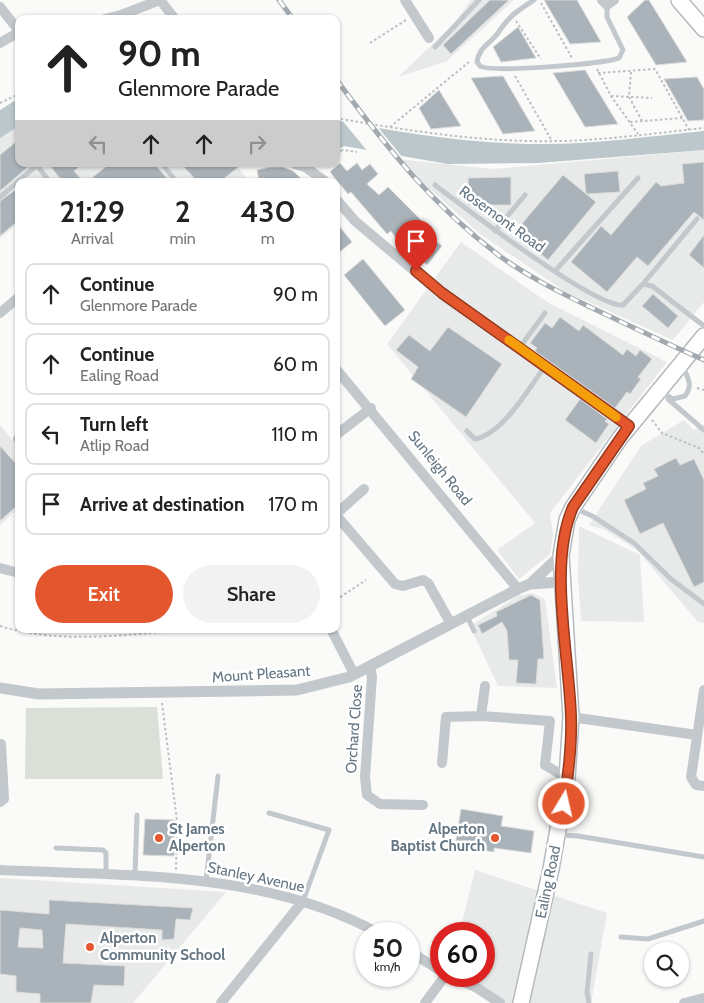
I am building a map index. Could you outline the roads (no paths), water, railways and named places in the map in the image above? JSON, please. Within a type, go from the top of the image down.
[{"type":"main road","points":[[682,1],[704,29]]},
{"type":"main road","points":[[561,582],[561,555],[567,520],[573,507],[629,426],[704,336]]},
{"type":"main road","name":"Ealing Road","points":[[520,1003],[558,835],[568,778],[571,717],[561,582]]},
{"type":"street","points":[[113,15],[135,4],[160,0],[172,15]]},
{"type":"street","points":[[405,0],[429,38]]},
{"type":"street","points":[[0,7],[15,27]]},
{"type":"street","points":[[0,43],[15,34]]},
{"type":"street","points":[[305,167],[321,178]]},
{"type":"street","points":[[340,204],[355,221],[430,284],[629,426]]},
{"type":"street","points":[[0,313],[15,300]]},
{"type":"street","name":"Sunleigh Road","points":[[340,373],[371,408],[518,589]]},
{"type":"street","points":[[340,433],[371,408]]},
{"type":"street","points":[[340,511],[364,490]]},
{"type":"street","points":[[340,520],[395,584],[403,586],[423,580],[428,583],[451,624]]},
{"type":"street","name":"Mount Pleasant","points":[[530,584],[561,555]]},
{"type":"street","points":[[0,568],[15,572]]},
{"type":"street","name":"Mount Pleasant","points":[[0,688],[39,694],[297,690],[354,674],[530,584],[561,582]]},
{"type":"street","points":[[333,633],[354,674]]},
{"type":"street","name":"Orchard Close","points":[[370,666],[372,677],[365,778],[367,795],[380,804],[423,805]]},
{"type":"street","points":[[481,716],[485,686]]},
{"type":"street","points":[[704,690],[691,777],[696,785],[704,786]]},
{"type":"street","points":[[442,763],[446,717],[481,716],[550,721],[545,765],[568,778]]},
{"type":"street","points":[[571,717],[697,735]]},
{"type":"street","points":[[0,802],[4,799],[1,744]]},
{"type":"street","name":"Stanley Avenue","points":[[0,870],[135,874],[206,881],[304,901],[355,923]]},
{"type":"street","points":[[221,1003],[304,901]]},
{"type":"street","points":[[425,1003],[437,987]]},
{"type":"street","points":[[475,987],[500,1003]]},
{"type":"street","points":[[684,1003],[704,998]]},
{"type":"lane","points":[[435,47],[479,0]]},
{"type":"lane","points":[[537,2],[504,22],[498,33],[479,54],[477,62],[484,69],[613,61],[623,54],[623,50],[607,17],[608,2]]},
{"type":"lane","points":[[23,178],[36,167]]},
{"type":"lane","points":[[38,167],[47,178]]},
{"type":"lane","points":[[164,167],[174,178]]},
{"type":"lane","points":[[555,272],[638,178]]},
{"type":"lane","points":[[0,197],[15,184]]},
{"type":"lane","name":"Rosemont Road","points":[[435,185],[495,231],[555,272],[606,302],[618,306],[624,305],[629,301],[697,220]]},
{"type":"lane","points":[[495,231],[525,195]]},
{"type":"lane","points":[[643,284],[659,290],[704,326]]},
{"type":"lane","points":[[519,348],[545,313]]},
{"type":"lane","points":[[659,390],[673,399],[685,396],[690,390],[690,383],[682,364]]},
{"type":"lane","points":[[467,431],[475,438],[484,437],[508,416],[545,366]]},
{"type":"lane","points":[[659,390],[704,430]]},
{"type":"lane","points":[[573,507],[594,517],[634,543],[671,579],[704,604]]},
{"type":"lane","points":[[467,616],[474,631]]},
{"type":"lane","points":[[206,881],[218,776]]},
{"type":"lane","points":[[269,813],[329,830],[304,901]]},
{"type":"lane","points":[[135,874],[137,815]]},
{"type":"lane","points":[[558,835],[578,836],[704,857]]},
{"type":"lane","points":[[56,848],[103,850],[106,853],[106,873]]},
{"type":"lane","points":[[621,937],[648,939],[704,921]]},
{"type":"lane","points":[[589,1003],[587,992],[591,954]]},
{"type":"railway","points":[[279,0],[290,15]]},
{"type":"railway","points":[[340,84],[392,152],[432,196],[453,217],[501,257],[533,278],[567,296],[704,360]]},
{"type":"place","name":"St James Alperton","points":[[159,838]]},
{"type":"place","name":"Alperton Baptist Church","points":[[495,838]]},
{"type":"place","name":"Alperton Community School","points":[[90,947]]}]
